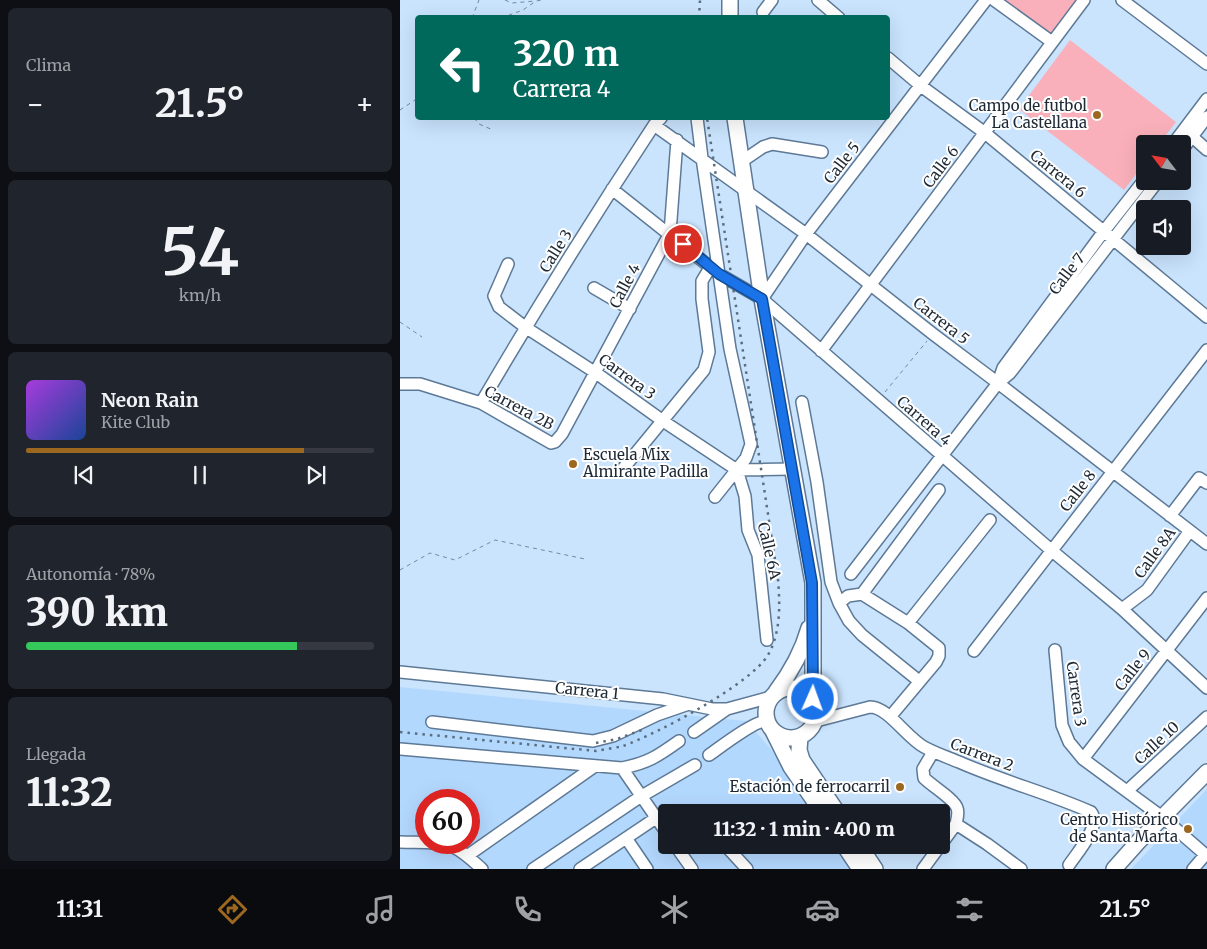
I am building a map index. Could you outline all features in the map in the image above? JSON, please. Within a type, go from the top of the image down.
[{"type":"main road","points":[[730,0],[730,15]]},
{"type":"main road","points":[[734,120],[762,299],[812,583],[813,699],[816,706],[816,721],[800,737],[785,738],[770,725]]},
{"type":"main road","points":[[812,617],[801,653],[792,670],[766,708],[770,725],[791,767],[816,804]]},
{"type":"main road","name":"Carrera 1","points":[[774,695],[783,688],[792,687],[800,688],[807,692],[813,699]]},
{"type":"main road","points":[[800,737],[799,750],[802,760],[832,804]]},
{"type":"main road","points":[[1127,869],[1207,772]]},
{"type":"main road","points":[[1114,869],[1207,784]]},
{"type":"main road","points":[[850,854],[860,869]]},
{"type":"main road","points":[[865,854],[875,869]]},
{"type":"street","points":[[763,12],[772,0]]},
{"type":"street","points":[[818,0],[836,15]]},
{"type":"street","name":"Calle 5","points":[[762,299],[806,234],[986,0]]},
{"type":"street","points":[[994,0],[1052,42]]},
{"type":"street","name":"Calle 6","points":[[821,351],[1084,0]]},
{"type":"street","points":[[1122,0],[1207,64]]},
{"type":"street","name":"Carrera 6","points":[[890,60],[921,86],[985,133],[1207,317]]},
{"type":"street","points":[[1188,133],[1207,99]]},
{"type":"street","points":[[1185,135],[1207,117]]},
{"type":"street","points":[[697,120],[715,270],[751,444],[746,458],[715,497]]},
{"type":"street","name":"Carrera 5","points":[[657,121],[677,140],[806,234],[1189,532],[1207,544]]},
{"type":"street","name":"Calle 3","points":[[480,403],[525,327],[657,121]]},
{"type":"street","points":[[1188,133],[1207,150]]},
{"type":"street","name":"Calle 4","points":[[562,434],[670,233],[677,140]]},
{"type":"street","points":[[741,162],[763,147],[772,144],[822,152]]},
{"type":"street","name":"Carrera 4","points":[[612,189],[715,270],[762,299],[1051,550],[1122,609],[1207,688]]},
{"type":"street","name":"Calle 7","points":[[998,383],[1003,368],[1136,190]]},
{"type":"street","name":"Calle 7","points":[[851,574],[998,383],[1010,373],[1151,190]]},
{"type":"street","name":"Carrera 3","points":[[508,264],[494,296],[499,307],[525,327],[596,373],[663,421],[737,470]]},
{"type":"street","points":[[622,470],[704,370],[709,352],[702,299],[702,281],[715,270]]},
{"type":"street","points":[[594,288],[630,309]]},
{"type":"street","name":"Calle 8","points":[[974,651],[1207,350]]},
{"type":"street","name":"Carrera 2B","points":[[400,384],[420,384],[480,403],[551,443],[555,442],[562,434]]},
{"type":"street","points":[[802,402],[818,491],[831,582],[839,603],[848,621],[862,635],[920,680]]},
{"type":"street","points":[[737,470],[793,468]]},
{"type":"street","name":"Calle 6A","points":[[737,470],[745,496],[748,530],[758,555],[767,640]]},
{"type":"street","name":"Calle 8A","points":[[1170,516],[1203,480]]},
{"type":"street","points":[[862,594],[939,490]]},
{"type":"street","points":[[908,624],[990,520]]},
{"type":"street","name":"Calle 8A","points":[[1122,609],[1147,590],[1189,532]]},
{"type":"street","points":[[839,603],[848,596],[862,594],[908,624],[938,648],[939,656],[936,662],[890,717]]},
{"type":"street","name":"Calle 9","points":[[1083,759],[1207,598]]},
{"type":"street","name":"Carrera 3","points":[[1056,650],[1062,725],[1070,742],[1083,759],[1166,820],[1206,856]]},
{"type":"street","name":"Carrera 1","points":[[400,672],[663,699],[712,709],[727,709],[774,695]]},
{"type":"street","points":[[432,722],[593,741],[614,736],[657,715],[688,704]]},
{"type":"street","name":"Carrera 2","points":[[816,721],[876,707],[884,710],[916,742],[933,752],[975,770],[1091,812],[1095,822],[1069,865]]},
{"type":"street","points":[[694,732],[727,709]]},
{"type":"street","name":"Calle 10","points":[[1127,791],[1207,717]]},
{"type":"street","points":[[709,755],[763,720],[770,725]]},
{"type":"street","points":[[400,748],[622,768],[642,764],[654,759],[679,741]]},
{"type":"street","points":[[923,869],[932,864],[956,824],[958,809],[926,781],[922,774],[933,752]]},
{"type":"street","points":[[533,869],[640,797],[695,765]]},
{"type":"street","points":[[467,856],[595,766]]},
{"type":"street","points":[[622,768],[658,821]]},
{"type":"street","points":[[580,869],[656,818]]},
{"type":"street","points":[[956,824],[1021,869]]},
{"type":"street","points":[[626,838],[647,869]]},
{"type":"street","points":[[400,842],[443,845],[453,848],[467,856],[482,869]]},
{"type":"street","points":[[681,854],[692,869]]},
{"type":"street","points":[[733,854],[747,869]]},
{"type":"street","points":[[1193,869],[1206,856]]},
{"type":"path","points":[[473,15],[479,0]]},
{"type":"path","points":[[505,0],[512,3],[542,0]]},
{"type":"path","points":[[509,15],[522,10],[536,0]]},
{"type":"path","points":[[400,110],[414,101]]},
{"type":"path","points":[[476,120],[479,124],[494,130]]},
{"type":"path","points":[[400,322],[422,337]]},
{"type":"path","points":[[878,400],[933,334]]},
{"type":"path","points":[[400,570],[430,553],[455,560],[495,540],[585,559]]},
{"type":"shaded area","points":[[1003,0],[1076,0],[1051,35]]},
{"type":"shaded area","name":"Campo de futbol La Castellana","points":[[1070,40],[1176,122],[1166,135],[1136,135],[1136,174],[1124,190],[1019,109]]},
{"type":"shaded area","points":[[400,687],[746,721],[771,749],[811,804],[658,804],[658,854],[846,854],[857,869],[400,869]]},
{"type":"shaded area","name":"Centro Histórico de Santa Marta","points":[[1207,789],[1207,869],[1131,869]]},
{"type":"railway","points":[[699,15],[700,0]]},
{"type":"railway","points":[[400,732],[596,751],[620,747],[658,731],[702,707],[743,680],[768,655],[777,628],[779,608],[778,579],[707,120]]},
{"type":"railway","points":[[596,743],[617,739],[642,730]]},
{"type":"place","name":"Campo de futbol La Castellana","points":[[1097,115]]},
{"type":"place","name":"Escuela Mix Almirante Padilla","points":[[573,464]]},
{"type":"place","name":"Estación de ferrocarril","points":[[900,787]]},
{"type":"place","name":"Centro Histórico de Santa Marta","points":[[1188,829]]},
{"type":"route","points":[[683,244],[719,274],[762,299],[798,494],[812,583],[813,699]]}]
